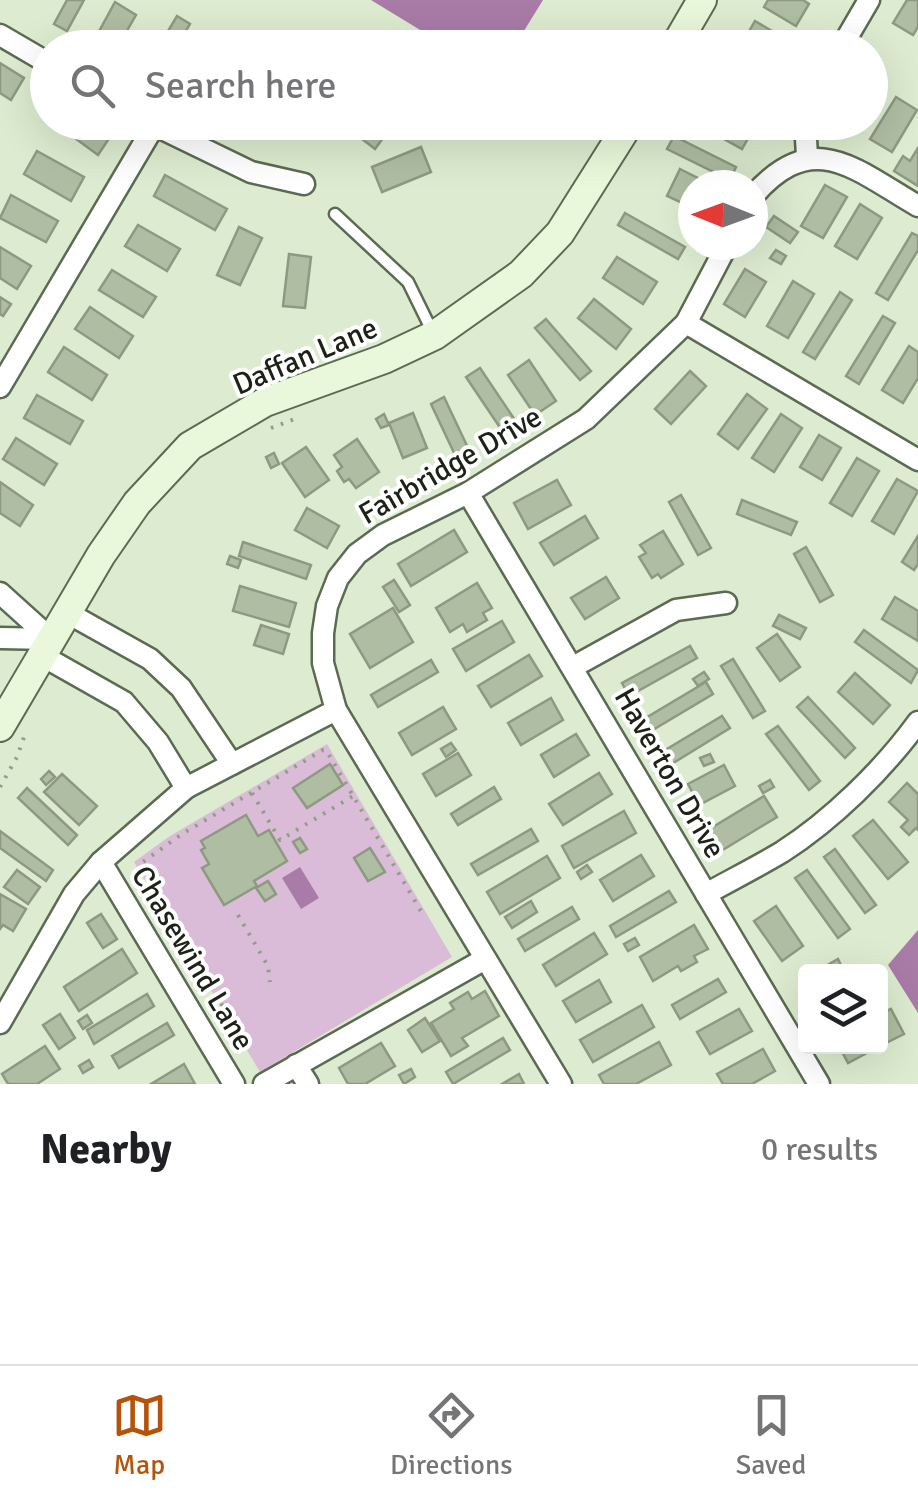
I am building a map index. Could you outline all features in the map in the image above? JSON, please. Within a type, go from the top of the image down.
[{"type":"street","points":[[684,30],[702,0]]},
{"type":"street","points":[[852,30],[869,0]]},
{"type":"street","points":[[0,34],[30,52]]},
{"type":"street","points":[[0,387],[142,140]]},
{"type":"street","points":[[184,140],[250,172],[304,184]]},
{"type":"street","name":"Daffan Lane","points":[[0,727],[66,612],[137,502],[190,446],[265,402],[435,336],[521,274],[560,232],[619,140]]},
{"type":"street","points":[[806,140],[807,156]]},
{"type":"street","points":[[768,180],[807,156],[860,172],[918,206]]},
{"type":"street","name":"Fairbridge Drive","points":[[561,1084],[336,710],[323,664],[327,606],[338,578],[357,554],[383,535],[468,493],[586,420],[686,323],[719,260]]},
{"type":"street","points":[[686,323],[918,460]]},
{"type":"street","name":"Haverton Drive","points":[[468,493],[819,1084]]},
{"type":"street","points":[[0,593],[46,647],[124,702],[158,742],[186,788]]},
{"type":"street","points":[[573,667],[676,610],[726,602]]},
{"type":"street","points":[[66,612],[150,659],[181,688],[232,764]]},
{"type":"street","points":[[0,638],[46,647]]},
{"type":"street","points":[[0,1023],[74,894],[101,862],[186,788],[336,710]]},
{"type":"street","points":[[706,894],[784,850],[830,814],[918,722]]},
{"type":"street","name":"Chasewind Lane","points":[[101,862],[234,1084]]},
{"type":"street","points":[[264,1084],[486,958]]},
{"type":"street","points":[[296,1065],[308,1084]]},
{"type":"lane","points":[[335,214],[408,282],[435,336]]},
{"type":"path","points":[[259,432],[303,415]]},
{"type":"path","points":[[0,786],[17,758],[29,720]]},
{"type":"path","points":[[233,1024],[140,867],[182,834],[323,750],[422,913]]},
{"type":"path","points":[[252,793],[280,840],[353,796]]},
{"type":"path","points":[[238,915],[268,966],[270,982]]},
{"type":"shaded area","points":[[371,0],[543,0],[524,30],[420,30]]},
{"type":"shaded area","points":[[327,744],[452,957],[260,1072],[134,862],[170,836]]},
{"type":"shaded area","points":[[300,867],[319,898],[301,909],[282,878]]},
{"type":"shaded area","points":[[918,930],[918,1013],[888,965]]},
{"type":"building","points":[[67,0],[84,0],[68,30],[54,24]]},
{"type":"building","points":[[768,0],[803,0],[809,4],[796,26],[764,7]]},
{"type":"building","points":[[907,0],[918,0],[918,27],[913,35],[893,23]]},
{"type":"building","points":[[115,2],[136,15],[127,30],[100,30]]},
{"type":"building","points":[[177,16],[190,24],[186,30],[169,30]]},
{"type":"building","points":[[755,21],[770,30],[750,30]]},
{"type":"building","points":[[0,63],[24,78],[11,100],[0,93]]},
{"type":"building","points":[[896,97],[917,110],[892,152],[872,140],[888,140],[888,110]]},
{"type":"building","points":[[78,140],[108,140],[98,155]]},
{"type":"building","points":[[363,140],[382,140],[375,149]]},
{"type":"building","points":[[672,140],[682,140],[736,167],[710,170],[667,149]]},
{"type":"building","points":[[726,140],[747,140],[742,149]]},
{"type":"building","points":[[421,147],[431,172],[382,192],[372,167]]},
{"type":"building","points":[[918,148],[918,186],[894,171],[903,156],[910,161]]},
{"type":"building","points":[[37,151],[84,177],[71,201],[24,174]]},
{"type":"building","points":[[678,173],[678,201],[667,196]]},
{"type":"building","points":[[165,175],[227,209],[215,230],[154,196]]},
{"type":"building","points":[[825,185],[847,197],[823,238],[801,226]]},
{"type":"building","points":[[11,195],[58,221],[46,242],[0,218]]},
{"type":"building","points":[[860,204],[882,218],[857,259],[835,246]]},
{"type":"building","points":[[625,213],[678,243],[678,259],[618,225]]},
{"type":"building","points":[[774,216],[798,232],[790,243],[768,228]]},
{"type":"building","points":[[138,225],[180,249],[167,271],[125,246]]},
{"type":"building","points":[[239,227],[262,238],[240,285],[217,275]]},
{"type":"building","points":[[912,233],[918,236],[918,250],[888,300],[876,293]]},
{"type":"building","points":[[0,247],[31,266],[17,289],[0,278]]},
{"type":"building","points":[[776,250],[786,256],[781,264],[770,258]]},
{"type":"building","points":[[289,254],[311,257],[305,308],[283,306]]},
{"type":"building","points":[[617,257],[657,282],[643,304],[603,278]]},
{"type":"building","points":[[745,269],[766,282],[745,317],[724,304]]},
{"type":"building","points":[[112,270],[156,297],[143,317],[99,290]]},
{"type":"building","points":[[793,281],[814,294],[788,338],[767,326]]},
{"type":"building","points":[[840,292],[852,300],[815,359],[803,352]]},
{"type":"building","points":[[0,297],[11,304],[3,316],[0,314]]},
{"type":"building","points":[[594,299],[631,329],[616,349],[578,318]]},
{"type":"building","points":[[90,307],[133,336],[119,358],[75,329]]},
{"type":"building","points":[[883,316],[895,323],[859,384],[846,376]]},
{"type":"building","points":[[546,319],[591,371],[580,380],[535,328]]},
{"type":"building","points":[[909,346],[918,352],[918,378],[903,403],[882,390]]},
{"type":"building","points":[[64,347],[107,375],[92,400],[48,372]]},
{"type":"building","points":[[529,360],[556,401],[535,415],[508,375]]},
{"type":"building","points":[[480,368],[519,426],[505,435],[466,377]]},
{"type":"building","points":[[690,371],[706,386],[671,424],[655,409]]},
{"type":"building","points":[[747,394],[767,409],[738,449],[718,434]]},
{"type":"building","points":[[37,395],[83,421],[70,444],[24,418]]},
{"type":"building","points":[[444,397],[469,450],[456,457],[431,404]]},
{"type":"building","points":[[413,413],[427,448],[403,458],[389,423]]},
{"type":"building","points":[[384,414],[389,425],[381,428],[376,419]]},
{"type":"building","points":[[781,414],[802,428],[774,472],[752,458]]},
{"type":"building","points":[[819,435],[841,448],[822,480],[800,467]]},
{"type":"building","points":[[16,438],[57,464],[44,485],[3,459]]},
{"type":"building","points":[[357,439],[379,472],[356,488],[349,479],[344,482],[337,471],[342,467],[334,455]]},
{"type":"building","points":[[306,447],[329,480],[305,497],[282,463]]},
{"type":"building","points":[[274,453],[279,464],[271,468],[266,457]]},
{"type":"building","points":[[857,458],[879,471],[852,516],[830,503]]},
{"type":"building","points":[[897,479],[918,491],[894,534],[872,521]]},
{"type":"building","points":[[557,480],[571,505],[528,529],[514,503]]},
{"type":"building","points":[[0,482],[33,505],[20,526],[0,513]]},
{"type":"building","points":[[681,495],[711,548],[698,555],[669,502]]},
{"type":"building","points":[[742,500],[797,522],[791,535],[737,514]]},
{"type":"building","points":[[307,508],[339,526],[327,548],[295,530]]},
{"type":"building","points":[[585,516],[598,538],[554,565],[540,543]]},
{"type":"building","points":[[454,530],[467,552],[411,586],[398,564]]},
{"type":"building","points":[[663,531],[683,564],[661,578],[658,574],[652,578],[639,557],[646,553],[640,545]]},
{"type":"building","points":[[918,536],[918,564],[914,570],[902,562]]},
{"type":"building","points":[[243,542],[311,565],[306,579],[239,556]]},
{"type":"building","points":[[806,547],[833,595],[820,602],[794,554]]},
{"type":"building","points":[[230,556],[241,560],[238,568],[227,564]]},
{"type":"building","points":[[606,577],[619,598],[585,619],[571,598]]},
{"type":"building","points":[[394,580],[410,605],[399,612],[383,587]]},
{"type":"building","points":[[477,583],[492,608],[483,613],[487,620],[467,632],[463,624],[450,632],[436,608]]},
{"type":"building","points":[[240,586],[296,603],[289,627],[233,611]]},
{"type":"building","points":[[895,597],[918,611],[918,641],[882,619]]},
{"type":"building","points":[[393,608],[413,642],[370,668],[350,634]]},
{"type":"building","points":[[779,615],[806,628],[800,639],[773,626]]},
{"type":"building","points":[[502,621],[514,642],[466,671],[453,649]]},
{"type":"building","points":[[261,625],[289,634],[283,654],[254,645]]},
{"type":"building","points":[[864,630],[918,670],[911,683],[855,642]]},
{"type":"building","points":[[777,634],[800,667],[780,681],[757,648]]},
{"type":"building","points":[[690,646],[697,658],[629,696],[622,683]]},
{"type":"building","points":[[529,655],[542,676],[491,707],[478,686]]},
{"type":"building","points":[[733,659],[765,711],[753,718],[721,666]]},
{"type":"building","points":[[431,660],[438,672],[378,707],[371,695]]},
{"type":"building","points":[[704,672],[709,679],[698,686],[693,679]]},
{"type":"building","points":[[855,673],[890,705],[873,724],[838,692]]},
{"type":"building","points":[[706,682],[713,694],[651,731],[644,719]]},
{"type":"building","points":[[808,697],[855,748],[845,758],[797,707]]},
{"type":"building","points":[[551,698],[563,720],[521,745],[508,723]]},
{"type":"building","points":[[443,707],[456,729],[412,755],[399,733]]},
{"type":"building","points":[[722,716],[730,728],[670,765],[662,752]]},
{"type":"building","points":[[778,726],[820,781],[809,790],[766,734]]},
{"type":"building","points":[[576,734],[589,755],[554,777],[541,755]]},
{"type":"building","points":[[451,743],[456,750],[446,757],[441,749]]},
{"type":"building","points":[[458,753],[471,775],[436,796],[423,774]]},
{"type":"building","points":[[710,754],[714,762],[704,766],[700,758]]},
{"type":"building","points":[[330,764],[343,785],[307,808],[293,788]]},
{"type":"building","points":[[724,765],[735,786],[699,805],[688,784]]},
{"type":"building","points":[[49,771],[55,777],[46,785],[41,779]]},
{"type":"building","points":[[599,773],[612,794],[563,825],[549,804]]},
{"type":"building","points":[[62,774],[97,806],[79,825],[44,792]]},
{"type":"building","points":[[770,780],[774,787],[763,793],[759,786]]},
{"type":"building","points":[[907,783],[918,794],[918,830],[909,835],[901,827],[908,820],[889,802]]},
{"type":"building","points":[[494,787],[501,799],[458,825],[451,814]]},
{"type":"building","points":[[27,788],[77,835],[68,845],[18,798]]},
{"type":"building","points":[[764,796],[777,817],[721,851],[708,830]]},
{"type":"building","points":[[624,811],[636,833],[574,868],[562,846]]},
{"type":"building","points":[[246,815],[258,836],[269,830],[287,861],[254,881],[257,886],[224,905],[202,868],[209,864],[201,841]]},
{"type":"building","points":[[873,820],[908,862],[888,879],[853,836]]},
{"type":"building","points":[[531,829],[538,841],[478,875],[471,864]]},
{"type":"building","points":[[0,831],[53,870],[46,881],[0,848]]},
{"type":"building","points":[[300,838],[307,849],[300,853],[293,842]]},
{"type":"building","points":[[370,848],[385,872],[368,881],[354,858]]},
{"type":"building","points":[[835,849],[876,905],[865,913],[824,857]]},
{"type":"building","points":[[641,855],[654,876],[613,901],[600,880]]},
{"type":"building","points":[[547,856],[560,878],[500,914],[487,892]]},
{"type":"building","points":[[587,865],[592,872],[581,879],[577,872]]},
{"type":"building","points":[[17,870],[40,887],[28,904],[4,887]]},
{"type":"building","points":[[807,870],[850,929],[838,938],[795,878]]},
{"type":"building","points":[[268,881],[276,894],[265,901],[256,888]]},
{"type":"building","points":[[669,891],[676,902],[616,937],[610,926]]},
{"type":"building","points":[[0,894],[26,909],[13,931],[3,925],[0,929]]},
{"type":"building","points":[[531,901],[537,912],[512,928],[505,917]]},
{"type":"building","points":[[776,906],[803,946],[782,961],[754,921]]},
{"type":"building","points":[[572,907],[579,919],[525,951],[518,939]]},
{"type":"building","points":[[101,914],[117,939],[103,948],[87,923]]},
{"type":"building","points":[[694,925],[708,949],[694,956],[697,962],[681,971],[678,966],[653,981],[640,957]]},
{"type":"building","points":[[594,933],[607,954],[556,986],[543,965]]},
{"type":"building","points":[[635,938],[639,945],[628,951],[624,944]]},
{"type":"building","points":[[122,949],[137,973],[79,1011],[64,987]]},
{"type":"building","points":[[718,979],[726,992],[680,1019],[672,1005]]},
{"type":"building","points":[[599,980],[611,1002],[576,1022],[563,1001]]},
{"type":"building","points":[[485,991],[499,1016],[462,1038],[468,1046],[451,1056],[431,1023],[454,1009],[450,1003],[468,992],[472,999]]},
{"type":"building","points":[[147,994],[154,1006],[94,1044],[87,1030]]},
{"type":"building","points":[[642,1005],[654,1027],[593,1062],[580,1040]]},
{"type":"building","points":[[739,1009],[752,1031],[710,1054],[697,1032]]},
{"type":"building","points":[[891,1009],[904,1034],[888,1042]]},
{"type":"building","points":[[60,1014],[75,1038],[59,1049],[43,1025]]},
{"type":"building","points":[[87,1015],[92,1023],[83,1029],[78,1021]]},
{"type":"building","points":[[425,1018],[440,1041],[422,1052],[408,1030]]},
{"type":"building","points":[[167,1023],[174,1035],[119,1068],[112,1056]]},
{"type":"building","points":[[503,1038],[510,1050],[453,1084],[446,1072]]},
{"type":"building","points":[[659,1042],[671,1065],[636,1084],[604,1084],[599,1075]]},
{"type":"building","points":[[381,1043],[395,1066],[365,1084],[348,1084],[339,1068]]},
{"type":"building","points":[[45,1046],[60,1069],[37,1084],[8,1084],[2,1074]]},
{"type":"building","points":[[763,1049],[775,1071],[752,1084],[723,1084],[717,1074]]},
{"type":"building","points":[[843,1054],[865,1054],[848,1063]]},
{"type":"building","points":[[89,1060],[93,1067],[83,1073],[79,1066]]},
{"type":"building","points":[[184,1064],[195,1084],[151,1084]]},
{"type":"building","points":[[411,1069],[415,1077],[404,1084],[399,1075]]},
{"type":"building","points":[[519,1074],[524,1084],[502,1084]]}]
